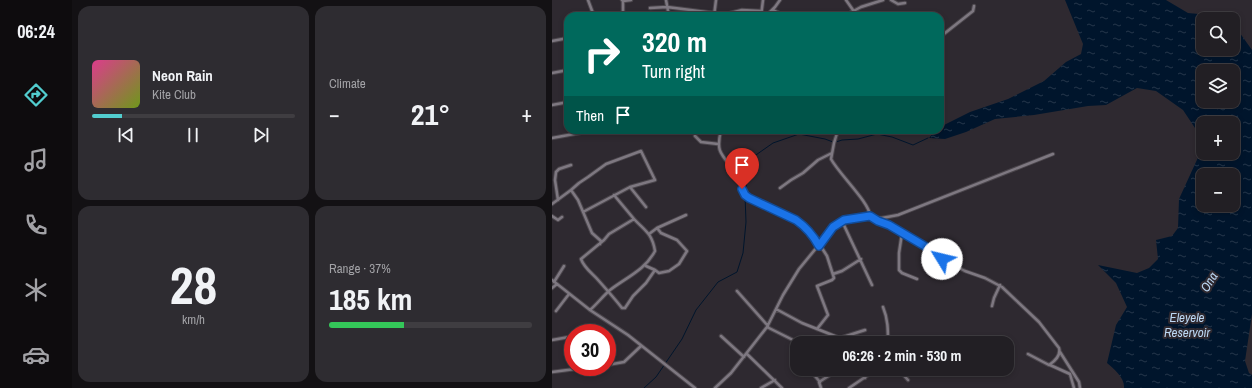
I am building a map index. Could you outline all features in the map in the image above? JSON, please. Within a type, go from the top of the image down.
[{"type":"street","points":[[588,0],[592,12]]},
{"type":"street","points":[[623,12],[623,1],[631,0]]},
{"type":"street","points":[[666,0],[668,12]]},
{"type":"street","points":[[714,12],[716,0]]},
{"type":"street","points":[[734,12],[742,10],[761,11],[763,0]]},
{"type":"street","points":[[776,12],[772,10],[780,0]]},
{"type":"street","points":[[846,0],[853,10]]},
{"type":"street","points":[[850,12],[883,0]]},
{"type":"street","points":[[891,0],[898,4],[905,3]]},
{"type":"street","points":[[944,34],[973,11],[974,6]]},
{"type":"street","points":[[650,8],[667,7],[696,12]]},
{"type":"street","points":[[552,41],[564,39]]},
{"type":"street","points":[[552,73],[564,71]]},
{"type":"street","points":[[552,105],[564,103]]},
{"type":"street","points":[[552,138],[574,134]]},
{"type":"street","points":[[720,134],[718,144],[720,151],[740,178],[745,195],[803,224],[827,256],[834,279],[817,286],[828,315],[817,329]]},
{"type":"street","points":[[837,134],[831,159],[869,208],[872,217],[889,225],[928,248],[945,261],[1000,285],[1039,322],[1059,348],[1079,382],[1080,388]]},
{"type":"street","points":[[695,136],[701,142],[718,144]]},
{"type":"street","points":[[552,204],[606,164],[641,151],[655,180],[630,187],[584,212]]},
{"type":"street","points":[[780,188],[803,173],[818,160],[832,152]]},
{"type":"street","points":[[715,388],[731,373],[768,327],[783,295],[799,269],[833,227],[849,218],[882,218],[898,215],[1053,154]]},
{"type":"street","points":[[558,200],[554,180],[557,170],[571,165]]},
{"type":"street","points":[[630,187],[646,207]]},
{"type":"street","points":[[571,190],[584,212],[592,233],[601,241],[600,244]]},
{"type":"street","points":[[590,310],[621,281],[646,266],[656,251],[654,242],[649,234],[614,195]]},
{"type":"street","points":[[649,234],[657,228],[686,214]]},
{"type":"street","points":[[552,216],[558,220],[562,217]]},
{"type":"street","points":[[634,219],[609,234],[600,244],[581,259],[581,261],[622,308],[624,308],[646,283],[655,270]]},
{"type":"street","points":[[842,221],[872,285]]},
{"type":"street","points":[[646,266],[659,273],[669,271],[679,264],[686,251],[677,240],[661,233],[657,228]]},
{"type":"street","points":[[902,233],[899,253],[899,270],[902,273],[917,279]]},
{"type":"street","points":[[833,274],[842,271],[861,259]]},
{"type":"street","points":[[564,266],[553,281],[590,310],[628,335],[695,388]]},
{"type":"street","points":[[552,288],[557,284]]},
{"type":"street","points":[[992,306],[1000,285]]},
{"type":"street","points":[[737,291],[768,327],[790,338]]},
{"type":"street","points":[[556,311],[569,294]]},
{"type":"street","points":[[883,307],[887,316],[888,336]]},
{"type":"street","points":[[776,309],[835,336]]},
{"type":"street","points":[[846,336],[865,330]]},
{"type":"street","points":[[721,336],[744,357]]},
{"type":"street","points":[[552,340],[564,338]]},
{"type":"street","points":[[616,363],[624,362],[641,346]]},
{"type":"street","points":[[1050,365],[1057,359],[1060,352]]},
{"type":"street","points":[[747,354],[782,388]]},
{"type":"street","points":[[1028,354],[1070,374],[1074,388]]},
{"type":"street","points":[[552,372],[564,370]]},
{"type":"street","points":[[815,376],[820,382],[819,384],[821,388]]},
{"type":"street","points":[[820,382],[829,376]]},
{"type":"street","points":[[849,388],[868,376]]},
{"type":"street","points":[[904,376],[908,380]]},
{"type":"street","points":[[761,388],[775,380]]},
{"type":"water","name":"Eleyele Reservoir","points":[[1065,0],[1166,0],[1188,13],[1196,14],[1196,56],[1240,56],[1240,33],[1252,50],[1252,314],[1245,361],[1249,373],[1252,375],[1252,388],[1124,388],[1121,377],[1107,363],[1116,325],[1127,307],[1116,283],[1098,265],[1137,273],[1149,268],[1158,259],[1156,240],[1172,236],[1178,228],[1179,199],[1197,160],[1240,160],[1240,116],[1196,116],[1196,130],[1183,110],[1156,91],[1137,88],[1106,105],[1088,106],[1034,115],[995,119],[966,132],[945,139],[929,138],[932,134],[944,134],[944,125],[970,112],[1008,99],[1044,81],[1066,62],[1081,54],[1083,44]]},
{"type":"waterway","points":[[644,388],[656,377],[682,339],[696,310],[718,282],[737,272],[743,253],[746,222],[745,195],[748,171],[753,157],[773,143],[799,134],[833,142]]},
{"type":"waterway","points":[[836,142],[858,139],[877,134],[892,137],[913,145],[928,138]]},
{"type":"route","points":[[742,189],[745,195],[749,198],[803,224],[815,238],[819,246],[833,227],[844,220],[849,218],[870,216],[889,225],[928,248],[942,259]]},
{"type":"water label","name":"Ona","points":[[1209,282]]}]
